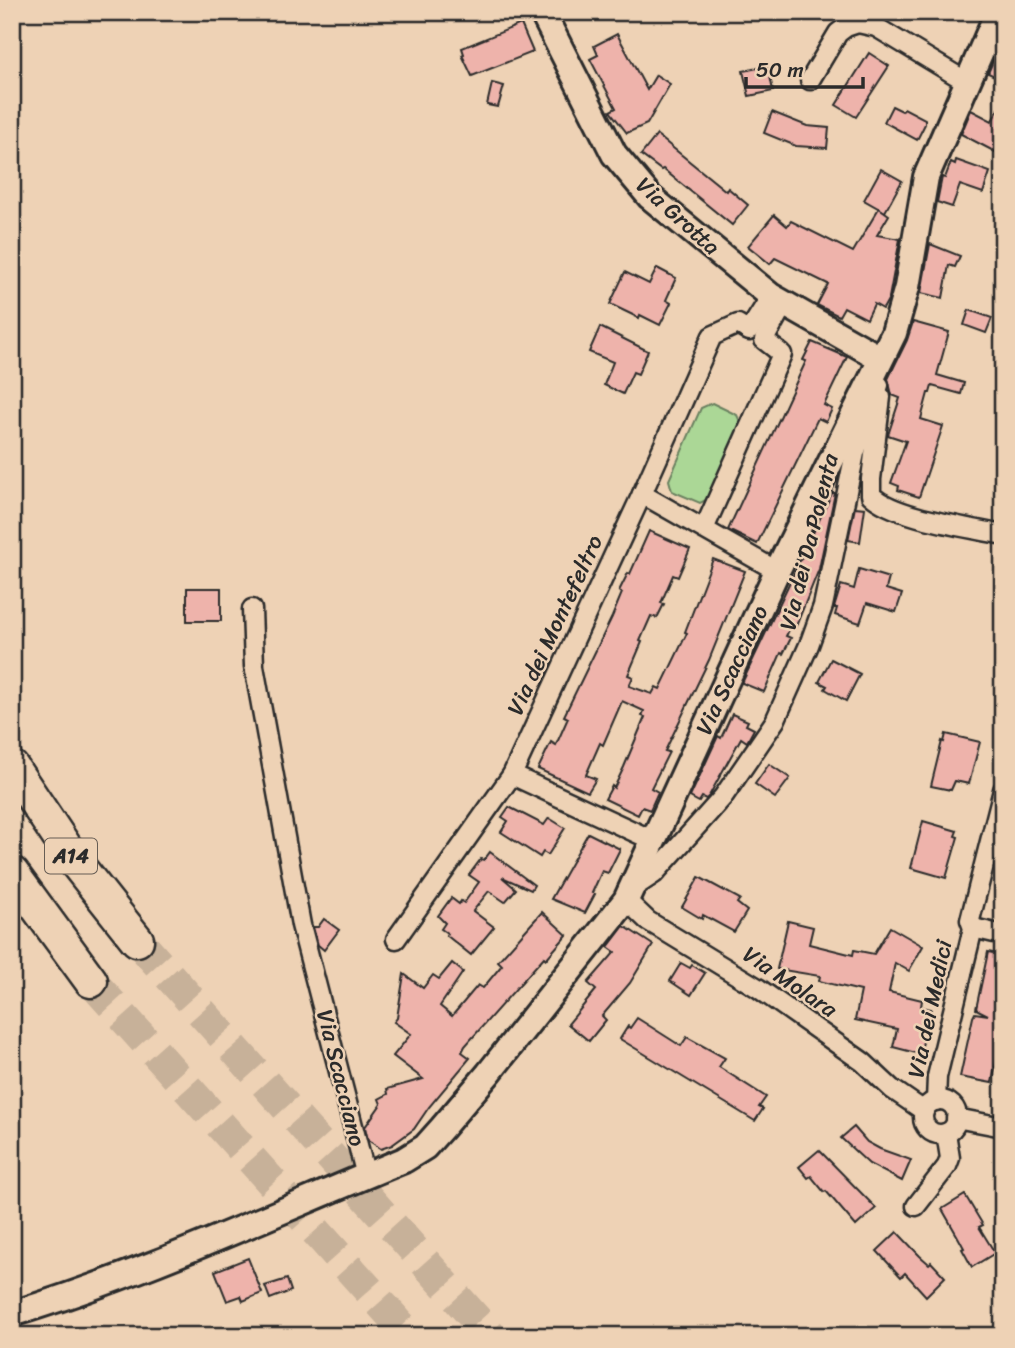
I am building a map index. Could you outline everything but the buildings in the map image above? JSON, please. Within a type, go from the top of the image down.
[{"type":"highway","name":"A14","points":[[12,767],[76,863],[137,940]]},
{"type":"highway","name":"A14","points":[[12,873],[91,981]]},
{"type":"street","name":"Via Grotta","points":[[542,12],[614,154],[650,197],[778,300],[881,366]]},
{"type":"street","name":"Via Scacciano","points":[[12,1314],[72,1296],[404,1160],[425,1147],[488,1074],[628,895],[778,570],[881,366],[907,287],[926,177],[998,12]]},
{"type":"street","points":[[810,80],[838,33],[858,23],[876,27],[967,82]]},
{"type":"street","name":"Via dei Montefeltro","points":[[396,939],[512,775],[712,336],[738,324],[749,331],[778,300]]},
{"type":"street","points":[[704,529],[782,354],[764,340],[778,300]]},
{"type":"street","points":[[881,366],[880,421],[871,495],[878,502],[901,511],[1003,536]]},
{"type":"street","name":"Via dei Da Polenta","points":[[628,895],[654,874],[723,797],[775,721],[809,645],[823,606],[855,453],[881,366]]},
{"type":"street","points":[[642,494],[778,570]]},
{"type":"street","name":"Via Scacciano","points":[[252,609],[254,666],[301,925],[366,1176]]},
{"type":"street","points":[[512,775],[653,841]]},
{"type":"street","name":"Via dei Medici","points":[[930,1106],[973,928],[970,920],[1003,790]]},
{"type":"street","name":"Via Molara","points":[[628,895],[648,921],[758,988],[863,1062],[892,1089],[930,1106],[951,1104],[951,1126]]},
{"type":"street","name":"Via dei Medici","points":[[973,928],[1003,935]]},
{"type":"street","name":"Via Molara","points":[[930,1106],[923,1122],[930,1131],[951,1126],[1003,1127]]},
{"type":"street","points":[[916,1206],[947,1166],[950,1158],[951,1126]]},
{"type":"green space","points":[[712,403],[737,415],[742,426],[712,497],[700,503],[672,491],[669,480],[701,408]]},
{"type":"tunnel","points":[[137,940],[491,1336]]},
{"type":"tunnel","points":[[91,981],[410,1336]]}]
